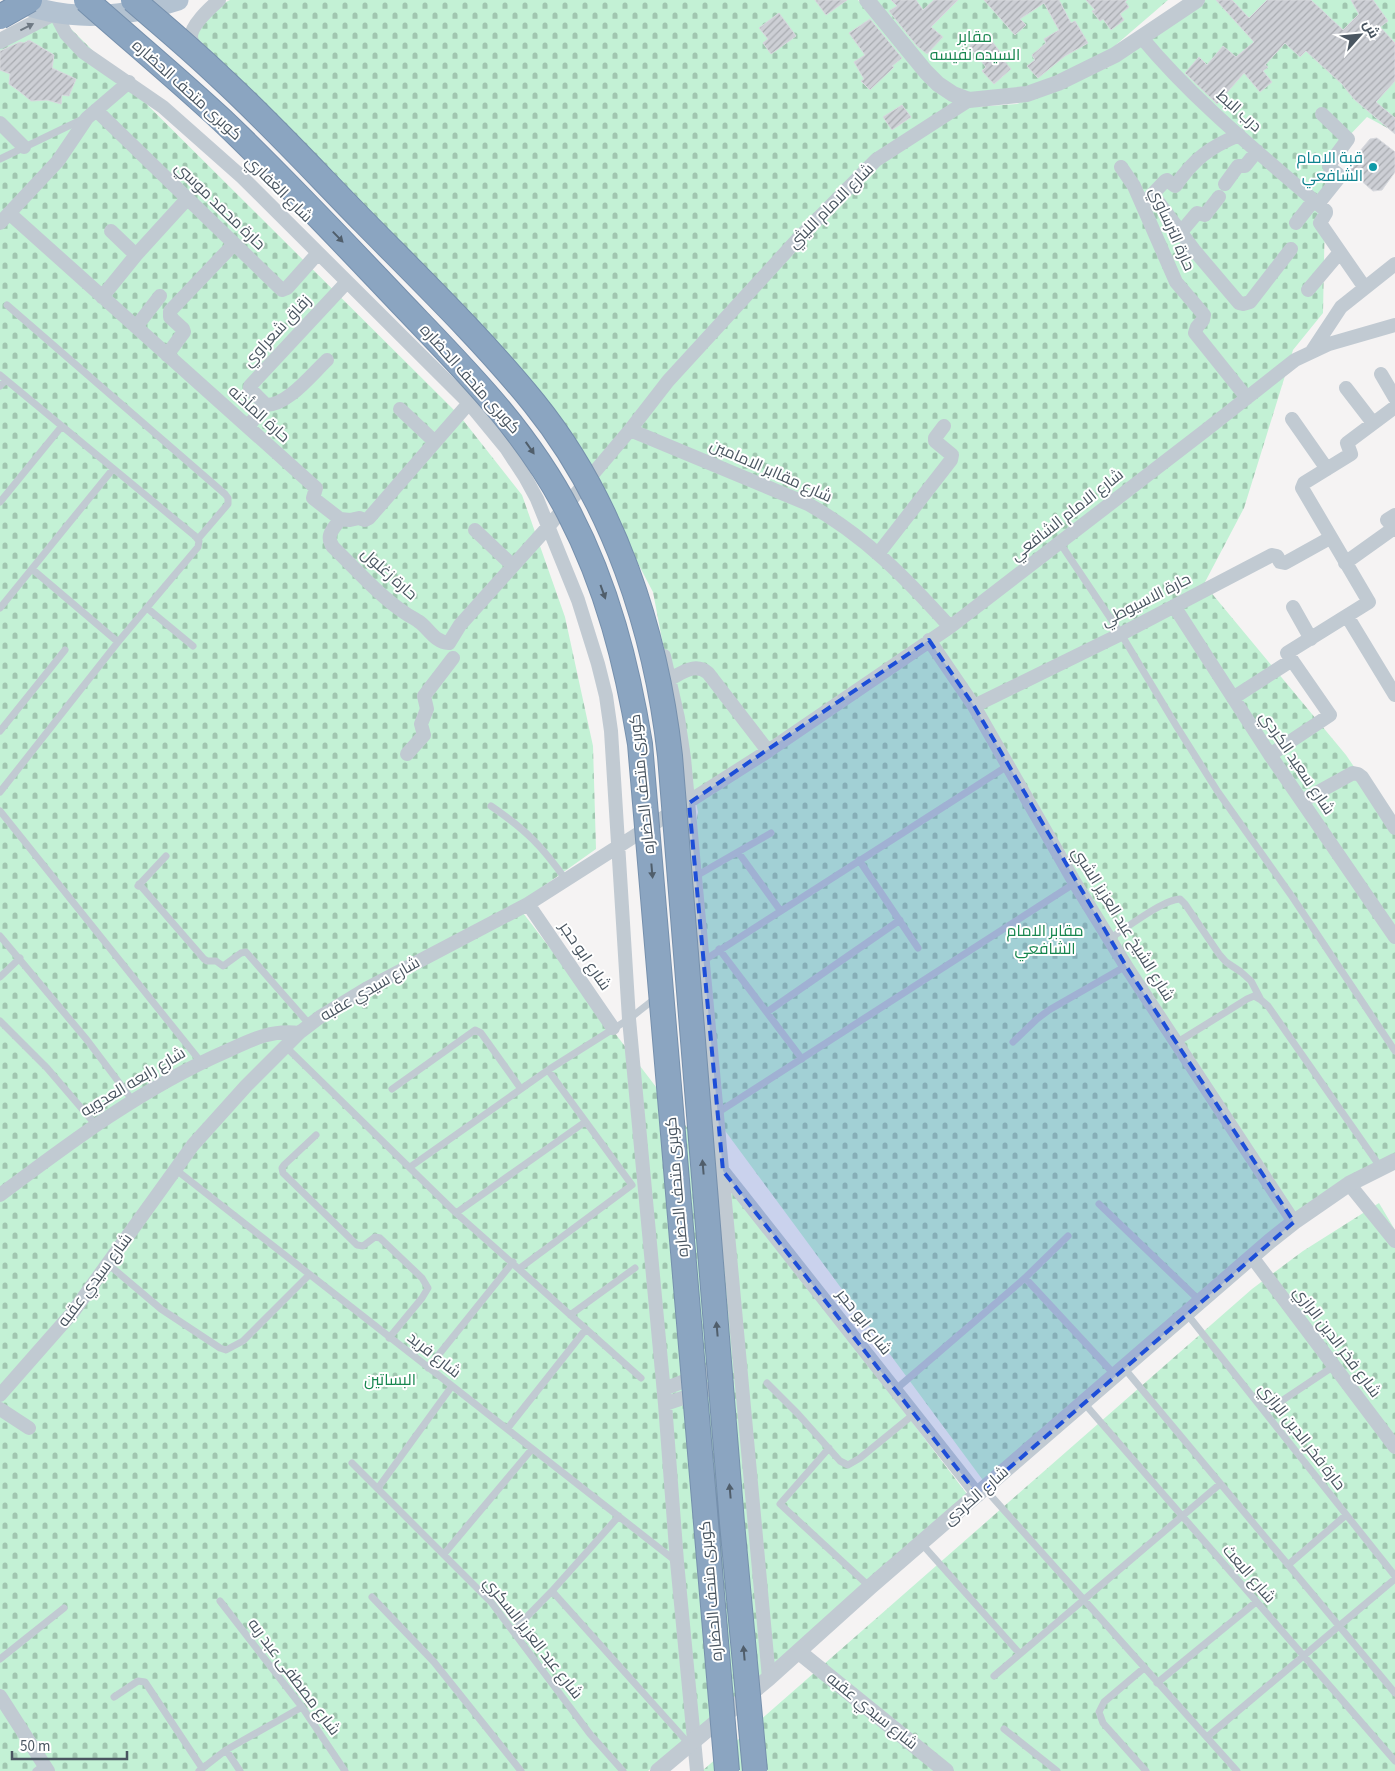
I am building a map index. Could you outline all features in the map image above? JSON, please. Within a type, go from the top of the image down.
[{"type":"highway","points":[[0,18],[30,0]]},
{"type":"highway","name":"كوبرى متحف الحضاره","points":[[86,0],[181,83],[263,160],[484,389],[525,441],[552,482],[569,513],[598,577],[629,677],[640,744],[727,1771]]},
{"type":"highway","name":"كوبرى متحف الحضاره","points":[[133,0],[186,45],[258,113],[436,295],[536,405],[574,462],[591,492],[610,531],[633,587],[655,662],[670,756],[732,1523],[755,1771]]},
{"type":"main road","points":[[14,0],[54,13],[84,16],[119,14],[154,8],[178,0]]},
{"type":"street","points":[[219,0],[193,29],[191,38],[194,46],[326,172],[492,342],[536,393],[573,447],[607,509],[634,566],[654,622],[670,679],[684,758],[689,802],[769,1678]]},
{"type":"street","points":[[867,0],[938,84],[953,94],[969,100]]},
{"type":"street","name":"شارع الامام الليثي","points":[[548,527],[630,430],[668,381],[797,240],[876,160],[969,100],[1027,94],[1058,83],[1101,63],[1142,38],[1197,0]]},
{"type":"street","points":[[0,41],[54,13]]},
{"type":"street","name":"شارع الغفاري","points":[[54,13],[66,34],[83,52],[163,107],[235,170],[346,283],[469,403],[506,448],[537,499],[589,631],[606,696],[611,731],[629,1019],[666,1404],[692,1743],[697,1771]]},
{"type":"street","name":"درب البط","points":[[1142,38],[1165,65],[1239,135],[1316,202]]},
{"type":"street","points":[[5,218],[58,161],[92,114],[129,82]]},
{"type":"street","name":"حارة محمد موسي","points":[[92,114],[187,199],[282,290],[287,288],[318,253]]},
{"type":"street","points":[[1296,223],[1338,179],[1338,174],[1329,165],[1348,139],[1322,114]]},
{"type":"street","points":[[0,123],[24,147]]},
{"type":"street","points":[[1239,135],[1220,143],[1202,154],[1176,186],[1166,180],[1148,200],[1180,232],[1239,303],[1246,304],[1250,302],[1292,249]]},
{"type":"street","points":[[1225,184],[1238,166],[1245,166],[1257,150]]},
{"type":"street","name":"حارة الترساوي","points":[[1121,167],[1134,186],[1148,200],[1176,282],[1205,318],[1197,327],[1195,333],[1247,398]]},
{"type":"street","points":[[1180,232],[1198,213],[1205,215],[1219,197]]},
{"type":"street","points":[[102,297],[136,255],[187,199]]},
{"type":"street","points":[[1316,202],[1326,212],[1320,223],[1365,288]]},
{"type":"street","name":"حارة المأذنه","points":[[5,218],[102,297],[316,488],[313,498],[340,519]]},
{"type":"street","points":[[111,231],[136,255]]},
{"type":"street","points":[[167,355],[184,332],[170,316],[170,311],[234,244]]},
{"type":"street","points":[[1308,290],[1340,252]]},
{"type":"street","points":[[1312,351],[1341,307],[1395,264]]},
{"type":"street","name":"زقاق شعراوي","points":[[265,405],[250,389],[250,386],[346,283]]},
{"type":"street","points":[[136,327],[160,296]]},
{"type":"street","name":"شارع الامام الشافعي","points":[[768,751],[950,627],[1295,360],[1329,344],[1395,325]]},
{"type":"street","points":[[248,427],[265,405],[272,405],[285,399],[327,360]]},
{"type":"street","points":[[1270,755],[1330,715],[1287,652],[1311,639],[1368,602],[1302,488],[1304,483],[1351,454],[1347,443],[1373,424],[1395,399],[1382,374]]},
{"type":"street","points":[[1346,388],[1373,424]]},
{"type":"street","points":[[340,519],[369,518],[469,403]]},
{"type":"street","points":[[400,409],[435,442]]},
{"type":"street","points":[[1292,419],[1327,469]]},
{"type":"street","points":[[878,554],[951,460],[952,455],[935,441],[935,438],[944,426]]},
{"type":"street","name":"شارع مقاابر الامامين","points":[[630,430],[808,504],[839,523],[908,580],[950,627]]},
{"type":"street","name":"حارة زغلول","points":[[340,519],[330,534],[329,539],[333,547],[396,606],[419,621],[438,640],[449,642]]},
{"type":"street","points":[[1345,563],[1395,524]]},
{"type":"street","points":[[407,754],[424,735],[421,724],[427,709],[424,696],[458,663],[449,642],[460,625],[548,527]]},
{"type":"street","points":[[475,530],[514,566]]},
{"type":"street","name":"حارة الاسيوطي","points":[[974,706],[1121,634],[1272,555],[1277,556],[1280,562],[1285,563],[1330,538]]},
{"type":"street","name":"شارع سعيد الكردي","points":[[1174,606],[1270,755],[1395,937]]},
{"type":"street","points":[[1293,607],[1311,639]]},
{"type":"street","points":[[1347,616],[1395,695]]},
{"type":"street","name":"شارع الشيخ عبد العزيز الشبي","points":[[929,640],[974,706],[1109,939],[1294,1222]]},
{"type":"street","points":[[1233,698],[1292,660]]},
{"type":"street","points":[[670,679],[694,668],[703,669],[768,751]]},
{"type":"street","name":"شارع سيدي عقبه","points":[[0,1396],[73,1312],[193,1145],[246,1086],[305,1029],[342,1002],[528,904],[768,751]]},
{"type":"street","points":[[1302,801],[1353,773],[1358,774],[1362,777],[1395,828]]},
{"type":"street","name":"شارع ابو حجر","points":[[528,904],[612,1028]]},
{"type":"street","name":"شارع رابعه العدويه","points":[[0,1195],[95,1124],[133,1100],[201,1062],[263,1035],[305,1029]]},
{"type":"street","name":"شارع الكردى","points":[[658,1771],[769,1678],[870,1587],[1294,1222],[1349,1184],[1388,1165]]},
{"type":"street","name":"شارع ابو حجر","points":[[723,1171],[894,1390],[981,1492]]},
{"type":"street","points":[[1349,1184],[1395,1241]]},
{"type":"street","name":"شارع فخر الدين الرازي","points":[[1252,1257],[1395,1447]]},
{"type":"street","points":[[664,1389],[740,1359]]},
{"type":"street","points":[[666,1404],[742,1378]]},
{"type":"street","points":[[0,1409],[29,1428]]},
{"type":"street","name":"شارع سيدي عقبه","points":[[798,1652],[946,1771]]},
{"type":"street","points":[[0,1696],[43,1769]]},
{"type":"lane","points":[[0,159],[92,114]]},
{"type":"lane","points":[[0,792],[118,642],[198,547],[198,539],[228,504],[227,496],[7,305]]},
{"type":"lane","points":[[0,386],[3,377],[198,539]]},
{"type":"lane","points":[[0,502],[62,426]]},
{"type":"lane","points":[[0,608],[113,469]]},
{"type":"lane","points":[[1060,543],[1121,634],[1176,727],[1218,792],[1293,898],[1395,1051]]},
{"type":"lane","points":[[32,569],[118,642]]},
{"type":"lane","points":[[147,608],[193,646]]},
{"type":"lane","points":[[0,731],[65,650]]},
{"type":"lane","points":[[681,978],[719,949],[1009,765]]},
{"type":"lane","points":[[491,806],[532,837],[566,881]]},
{"type":"lane","points":[[0,811],[201,1062]]},
{"type":"lane","points":[[696,876],[771,833]]},
{"type":"lane","points":[[738,852],[780,910]]},
{"type":"lane","points":[[166,856],[139,885],[204,959],[216,961],[223,966],[241,953],[246,952],[305,1029]]},
{"type":"lane","points":[[859,860],[918,948]]},
{"type":"lane","points":[[717,1114],[1075,883]]},
{"type":"lane","points":[[1109,939],[1160,907],[1180,899],[1226,962],[1242,972],[1251,981],[1261,1000],[1388,1165]]},
{"type":"lane","points":[[766,1012],[900,920]]},
{"type":"lane","points":[[0,936],[87,1040],[133,1100]]},
{"type":"lane","points":[[719,949],[802,1059]]},
{"type":"lane","points":[[0,977],[20,958]]},
{"type":"lane","points":[[1013,1042],[1049,1010],[1126,966]]},
{"type":"lane","points":[[410,1167],[548,1070],[629,1019],[666,990]]},
{"type":"lane","points":[[1176,1044],[1247,999],[1254,996],[1261,1000]]},
{"type":"lane","points":[[0,1021],[47,1068],[95,1124]]},
{"type":"lane","points":[[392,1089],[477,1030],[521,1090]]},
{"type":"lane","points":[[286,1046],[456,1212],[641,1378]]},
{"type":"lane","points":[[520,1268],[632,1185],[548,1070]]},
{"type":"lane","points":[[456,1212],[585,1122]]},
{"type":"lane","points":[[316,1135],[284,1165],[282,1168],[283,1173],[357,1246],[363,1246],[375,1237],[380,1238],[422,1278],[428,1288],[389,1338]]},
{"type":"lane","name":"شارع فريد","points":[[175,1169],[677,1562]]},
{"type":"lane","points":[[1100,1204],[1202,1302]]},
{"type":"lane","points":[[894,1390],[1025,1278],[1068,1236]]},
{"type":"lane","points":[[428,1368],[513,1262]]},
{"type":"lane","points":[[109,1264],[168,1314],[226,1350],[243,1341],[309,1275]]},
{"type":"lane","points":[[570,1315],[635,1268]]},
{"type":"lane","points":[[1025,1278],[1120,1372],[1220,1484],[1395,1693]]},
{"type":"lane","name":"حارة فخر الدين الرازي","points":[[1188,1314],[1395,1578]]},
{"type":"lane","points":[[507,1429],[586,1329]]},
{"type":"lane","points":[[1265,1412],[1334,1366]]},
{"type":"lane","points":[[767,1383],[840,1461],[848,1465],[860,1458],[914,1414]]},
{"type":"lane","points":[[378,1488],[452,1386]]},
{"type":"lane","name":"شارع البعث","points":[[1084,1403],[1395,1761]]},
{"type":"lane","points":[[828,1448],[780,1504],[870,1587]]},
{"type":"lane","points":[[444,1554],[532,1449]]},
{"type":"lane","name":"شارع عبد العزيز السكري","points":[[352,1463],[490,1602],[590,1734],[623,1771]]},
{"type":"lane","points":[[994,1676],[1220,1484]]},
{"type":"lane","points":[[981,1492],[1084,1599],[1237,1771]]},
{"type":"lane","points":[[1288,1565],[1346,1515]]},
{"type":"lane","points":[[513,1631],[552,1591],[619,1516]]},
{"type":"lane","points":[[921,1543],[1020,1654]]},
{"type":"lane","points":[[1207,1737],[1395,1578]]},
{"type":"lane","points":[[552,1591],[692,1743]]},
{"type":"lane","points":[[372,1597],[434,1662],[521,1771]]},
{"type":"lane","name":"شارع مصطفى عبد ربه","points":[[220,1601],[302,1707],[345,1771]]},
{"type":"lane","points":[[1157,1683],[1256,1602]]},
{"type":"lane","points":[[0,1659],[64,1608]]},
{"type":"lane","points":[[1144,1668],[1104,1702],[1098,1712],[1103,1723],[1146,1771]]},
{"type":"lane","points":[[114,1698],[138,1681],[144,1682],[200,1770],[226,1750],[302,1707]]},
{"type":"lane","points":[[1004,1729],[1057,1771]]},
{"type":"lane","points":[[226,1750],[240,1771]]},
{"type":"lane","points":[[1226,1771],[1230,1763]]},
{"type":"highlighted area","points":[[929,640],[974,706],[1126,966],[1294,1222],[978,1495],[723,1171],[689,803]]},
{"type":"green space","name":"مقابر الامام الشافعي","points":[[230,0],[858,0],[933,88],[976,107],[1017,104],[1109,67],[1202,0],[1395,0],[1395,132],[1367,117],[1326,160],[1323,313],[1293,350],[1244,508],[1204,584],[1346,755],[1395,827],[1395,1159],[1341,1186],[985,1483],[709,1109],[688,866],[698,812],[653,592],[602,495],[285,124],[194,35],[220,5]]},
{"type":"green space","name":"مقابر السيده نفيسه","points":[[873,0],[1168,0],[1103,56],[1045,85],[964,94],[942,81]]},
{"type":"green space","name":"البساتين","points":[[55,13],[459,415],[522,495],[565,617],[593,746],[596,849],[517,905],[970,1498],[648,1771],[0,1771],[0,41]]},
{"type":"green space","points":[[1379,1203],[1395,1230],[1395,1771],[702,1771],[1252,1289],[1303,1251]]},
{"type":"building","points":[[815,0],[847,0],[826,15]]},
{"type":"building","points":[[891,0],[916,0],[923,10],[934,0],[958,0],[931,27],[943,37],[927,54],[917,46],[889,11],[897,6]]},
{"type":"building","points":[[984,0],[1059,0],[1071,23],[1075,21],[1088,43],[1065,56],[1038,78],[1027,66],[1035,60],[1032,55],[1046,43],[1044,39],[1059,30],[1044,3],[1020,19],[1026,25],[1015,35]]},
{"type":"building","points":[[1086,0],[1127,0],[1125,2],[1129,7],[1120,14],[1124,20],[1111,30],[1103,19],[1100,21],[1092,11],[1095,10]]},
{"type":"building","points":[[1216,0],[1232,0],[1249,18],[1267,0],[1311,0],[1343,30],[1359,14],[1351,0],[1373,0],[1388,21],[1380,27],[1395,43],[1395,81],[1376,102],[1395,118],[1395,134],[1354,99],[1342,84],[1306,51],[1300,57],[1285,43],[1265,65],[1268,67],[1263,71],[1272,82],[1260,92],[1244,73],[1217,104],[1185,73],[1199,57],[1207,65],[1223,46],[1236,57],[1254,42]]},
{"type":"building","points":[[779,13],[796,36],[771,54],[763,43],[768,39],[759,28]]},
{"type":"building","points":[[870,19],[902,58],[870,90],[861,81],[864,79],[854,62],[865,55],[849,33]]},
{"type":"building","points":[[986,33],[1000,52],[998,54],[1011,69],[994,84],[982,71],[986,67],[969,46]]},
{"type":"building","points":[[29,40],[54,55],[52,68],[76,79],[69,96],[62,95],[61,104],[47,100],[31,101],[9,84],[10,74],[0,70],[0,51]]},
{"type":"building","points":[[902,105],[911,117],[892,130],[883,117]]},
{"type":"building","name":"قبة الامام الشافعي","points":[[1377,138],[1395,152],[1395,172],[1382,190],[1373,191],[1350,171],[1350,163],[1370,139]]},
{"type":"place","name":"قبة الامام الشافعي","points":[[1373,167]]}]
